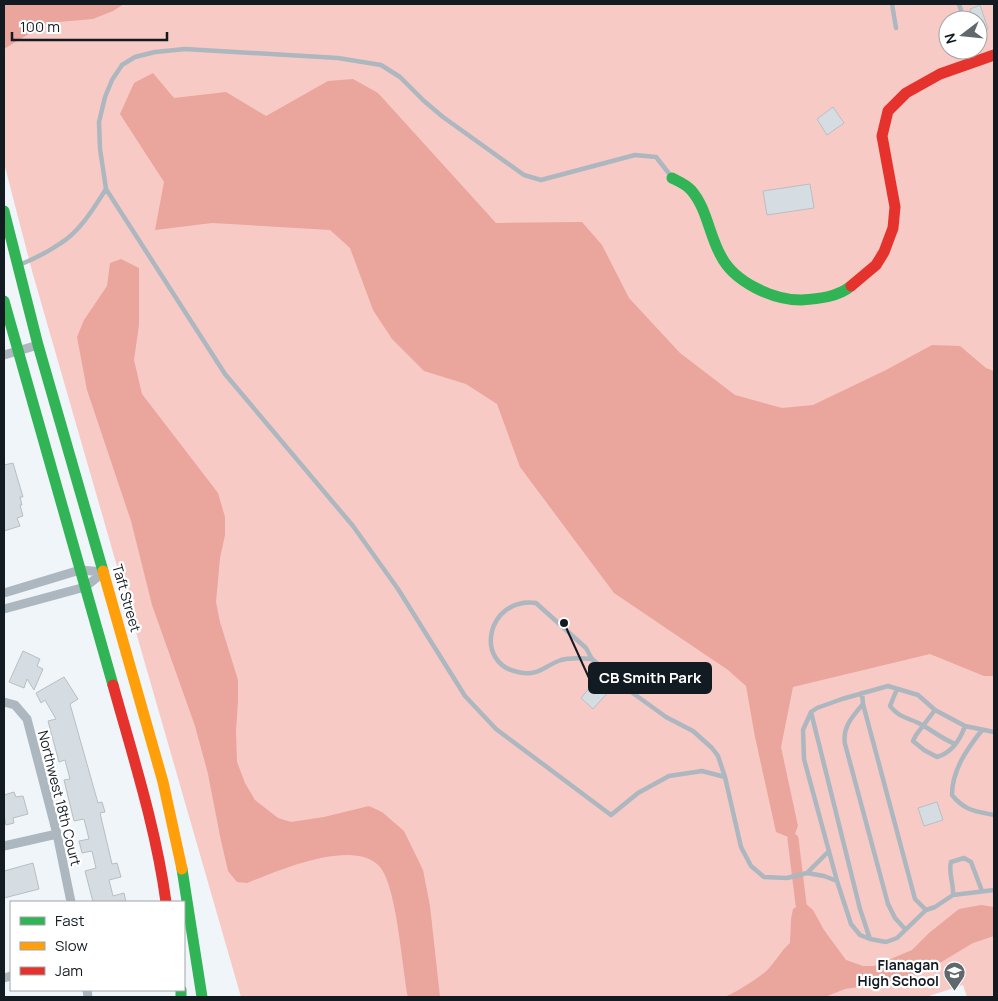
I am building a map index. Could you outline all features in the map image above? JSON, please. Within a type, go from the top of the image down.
[{"type":"street","points":[[672,178],[691,189],[704,212],[721,257],[736,274],[766,294],[788,300],[819,298],[846,290],[876,265],[884,252],[893,228],[895,207],[882,136],[888,111],[906,93],[940,74],[994,55]]},
{"type":"street","name":"Taft Street","points":[[4,211],[38,345],[163,782],[181,862],[202,997]]},
{"type":"street","points":[[4,301],[142,786],[166,901]]},
{"type":"street","points":[[4,355],[38,345]]},
{"type":"street","points":[[4,593],[80,570],[104,572]]},
{"type":"street","points":[[4,609],[86,587],[104,572]]},
{"type":"street","name":"Northwest 18th Court","points":[[4,702],[15,704],[27,720],[57,834],[71,901]]},
{"type":"street","points":[[4,846],[57,834]]},
{"type":"lane","points":[[892,4],[896,28]]},
{"type":"lane","points":[[672,178],[656,158],[635,155],[541,180],[524,175],[437,112],[400,77],[381,65],[338,58],[185,48],[135,57],[122,65],[112,80],[105,97],[100,122],[100,149],[106,189],[157,269],[226,374],[353,526],[398,589],[465,696],[496,729],[611,815],[638,793],[669,776],[702,771],[725,777]]},
{"type":"lane","points":[[18,266],[40,256],[63,242],[95,208],[106,189]]},
{"type":"lane","points":[[592,658],[574,658],[560,661],[529,674],[516,672],[505,668],[498,660],[493,651],[491,631],[496,620],[504,611],[517,604],[536,603],[586,648],[592,658],[630,691],[666,717],[693,731],[712,748],[718,756],[725,777],[741,847],[751,866],[764,877],[787,878],[806,873],[824,876],[837,881]]},
{"type":"lane","points":[[994,732],[965,726],[935,710],[918,695],[888,686],[842,699],[811,712],[803,730],[804,759],[837,881],[851,924],[860,935],[886,942],[896,938],[926,910],[935,907],[953,895],[994,890]]},
{"type":"lane","points":[[897,689],[890,706],[906,719],[923,725],[939,737],[955,744]]},
{"type":"lane","points":[[862,693],[863,704],[914,899],[926,910]]},
{"type":"lane","points":[[863,704],[848,724],[845,731],[845,744],[888,904],[895,918],[905,928]]},
{"type":"lane","points":[[935,710],[913,741],[937,757],[947,754],[961,736],[965,726]]},
{"type":"lane","points":[[811,712],[860,909],[870,939]]},
{"type":"lane","points":[[982,730],[965,752],[952,784],[952,795],[969,810],[994,815]]},
{"type":"lane","points":[[806,873],[829,851]]},
{"type":"lane","points":[[953,895],[954,887],[949,868],[951,862],[964,858],[971,862],[982,891]]},
{"type":"shaded area","points":[[4,4],[994,4],[994,997],[967,997],[963,985],[926,997],[241,997],[32,271],[4,163]]},
{"type":"shaded area","points":[[4,4],[124,4],[113,11],[93,19],[47,23],[4,49]]},
{"type":"shaded area","points":[[153,73],[174,98],[226,92],[266,116],[328,81],[353,79],[378,93],[496,223],[582,222],[602,245],[629,298],[680,353],[735,395],[782,408],[813,405],[886,370],[932,345],[960,346],[986,368],[994,371],[994,676],[984,676],[930,654],[793,687],[781,747],[798,826],[793,839],[776,832],[746,686],[728,670],[614,593],[520,467],[497,404],[466,384],[424,371],[392,339],[373,310],[350,248],[330,230],[212,223],[155,230],[164,182],[120,114],[134,83]]},
{"type":"shaded area","points":[[121,259],[139,268],[139,325],[134,360],[142,394],[218,493],[225,517],[225,535],[220,558],[216,602],[220,622],[238,680],[237,762],[245,783],[255,800],[278,818],[291,822],[324,817],[369,806],[382,812],[404,831],[423,870],[430,906],[440,997],[408,997],[391,892],[380,867],[368,859],[353,855],[315,859],[247,883],[237,882],[228,871],[208,774],[195,726],[152,605],[131,521],[87,390],[77,337],[84,320],[107,286],[110,263]]},
{"type":"shaded area","points":[[801,904],[806,904],[813,910],[824,930],[846,960],[863,966],[874,966],[912,950],[929,933],[959,909],[981,905],[994,907],[994,936],[973,943],[928,970],[898,981],[845,989],[825,997],[725,997],[761,975],[790,943],[793,909]]},
{"type":"building","points":[[980,5],[982,10],[970,10],[970,9]]},
{"type":"building","points":[[833,107],[844,123],[827,135],[817,119]]},
{"type":"building","points":[[810,184],[814,208],[767,215],[763,191]]},
{"type":"building","points":[[13,463],[23,497],[20,497],[22,505],[20,505],[23,516],[17,518],[20,526],[4,531],[4,465]]},
{"type":"building","points":[[23,651],[40,659],[37,666],[43,669],[34,690],[27,679],[24,688],[9,682]]},
{"type":"building","points":[[64,677],[78,699],[70,704],[98,803],[102,802],[105,812],[100,813],[112,864],[117,863],[121,877],[109,880],[113,896],[124,893],[126,901],[93,901],[85,871],[96,868],[92,851],[82,853],[79,841],[89,839],[84,819],[74,821],[64,780],[70,779],[65,760],[59,762],[48,721],[56,719],[45,700],[41,703],[36,693]]},
{"type":"building","points":[[598,678],[611,689],[593,709],[581,698]]},
{"type":"building","points":[[14,792],[16,797],[23,796],[28,814],[13,818],[14,823],[6,825],[4,795]]},
{"type":"building","points":[[937,802],[943,820],[924,826],[918,808]]},
{"type":"building","points":[[33,863],[39,889],[4,898],[4,871]]},
{"type":"waterway","points":[[793,839],[801,904]]},
{"type":"traffic: fast","points":[[672,178],[687,186],[696,197],[701,205],[717,248],[727,265],[735,274],[755,288],[779,297],[801,300],[834,295],[851,286]]},
{"type":"traffic: fast","points":[[4,211],[38,345],[103,571]]},
{"type":"traffic: fast","points":[[4,301],[113,685]]},
{"type":"traffic: fast","points":[[182,869],[202,997]]},
{"type":"traffic: fast","points":[[181,991],[181,997]]},
{"type":"traffic: slow","points":[[103,571],[163,782],[182,869]]},
{"type":"traffic: jam","points":[[851,286],[876,265],[884,252],[893,228],[895,207],[882,136],[888,111],[906,93],[940,74],[994,55]]},
{"type":"traffic: jam","points":[[113,685],[150,820],[166,901]]},
{"type":"place","name":"CB Smith Park","points":[[564,623]]},
{"type":"place","name":"Flanagan High School","points":[[955,991]]}]
